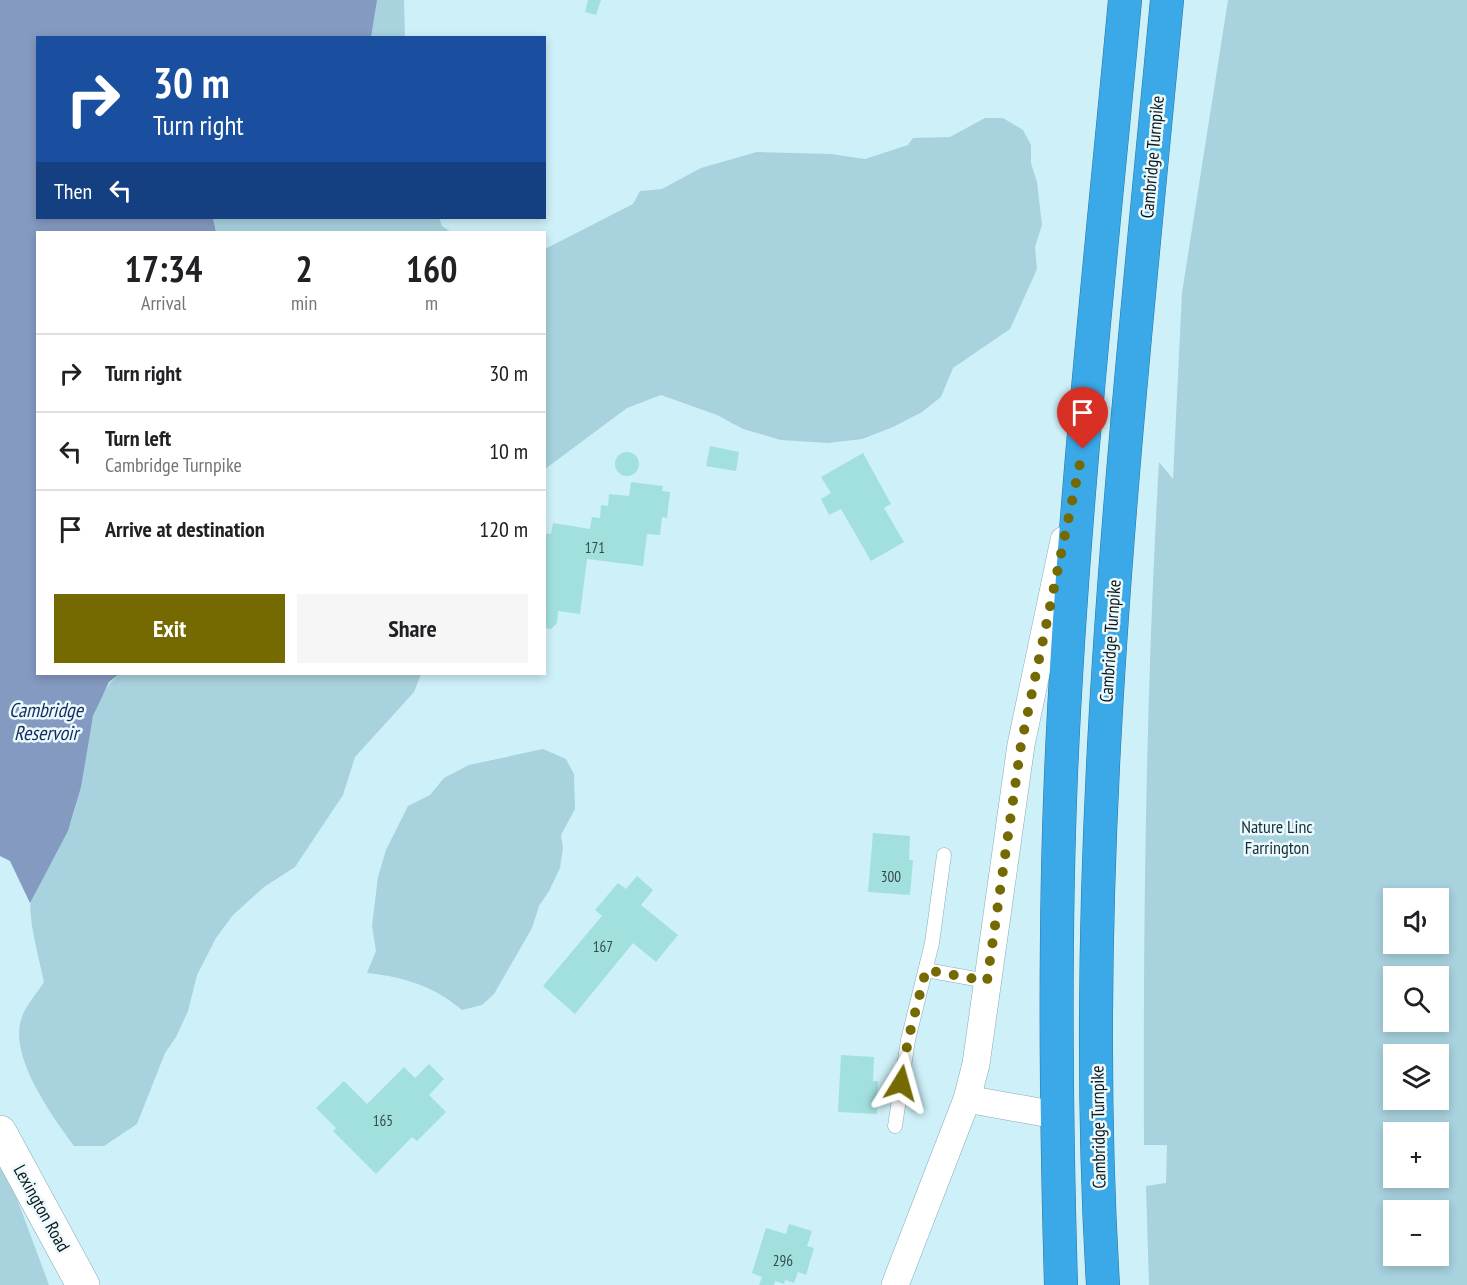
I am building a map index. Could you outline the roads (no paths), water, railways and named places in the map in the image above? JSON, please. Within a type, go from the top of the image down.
[{"type":"highway","points":[[1061,1285],[1056,1115],[1061,770],[1070,609],[1083,449],[1125,0]]},
{"type":"highway","name":"Cambridge Turnpike","points":[[1103,1285],[1097,1000],[1105,711],[1114,573],[1167,0]]},
{"type":"street","points":[[895,1285],[967,1099],[976,1064],[1021,745],[1083,449]]},
{"type":"street","points":[[967,1099],[1056,1115]]},
{"type":"street","name":"Lexington Road","points":[[0,1132],[83,1285]]},
{"type":"lane","points":[[895,1126],[908,1040],[936,920],[944,855]]},
{"type":"lane","points":[[926,970],[987,981]]},
{"type":"water","name":"Cambridge Reservoir","points":[[0,0],[377,0],[371,36],[36,36],[36,219],[213,219],[216,231],[36,231],[36,675],[118,675],[109,682],[93,716],[81,787],[68,831],[30,903],[10,861],[0,856]]},
{"type":"park label","name":"Nature Linc Farrington","points":[[1277,836]]}]
